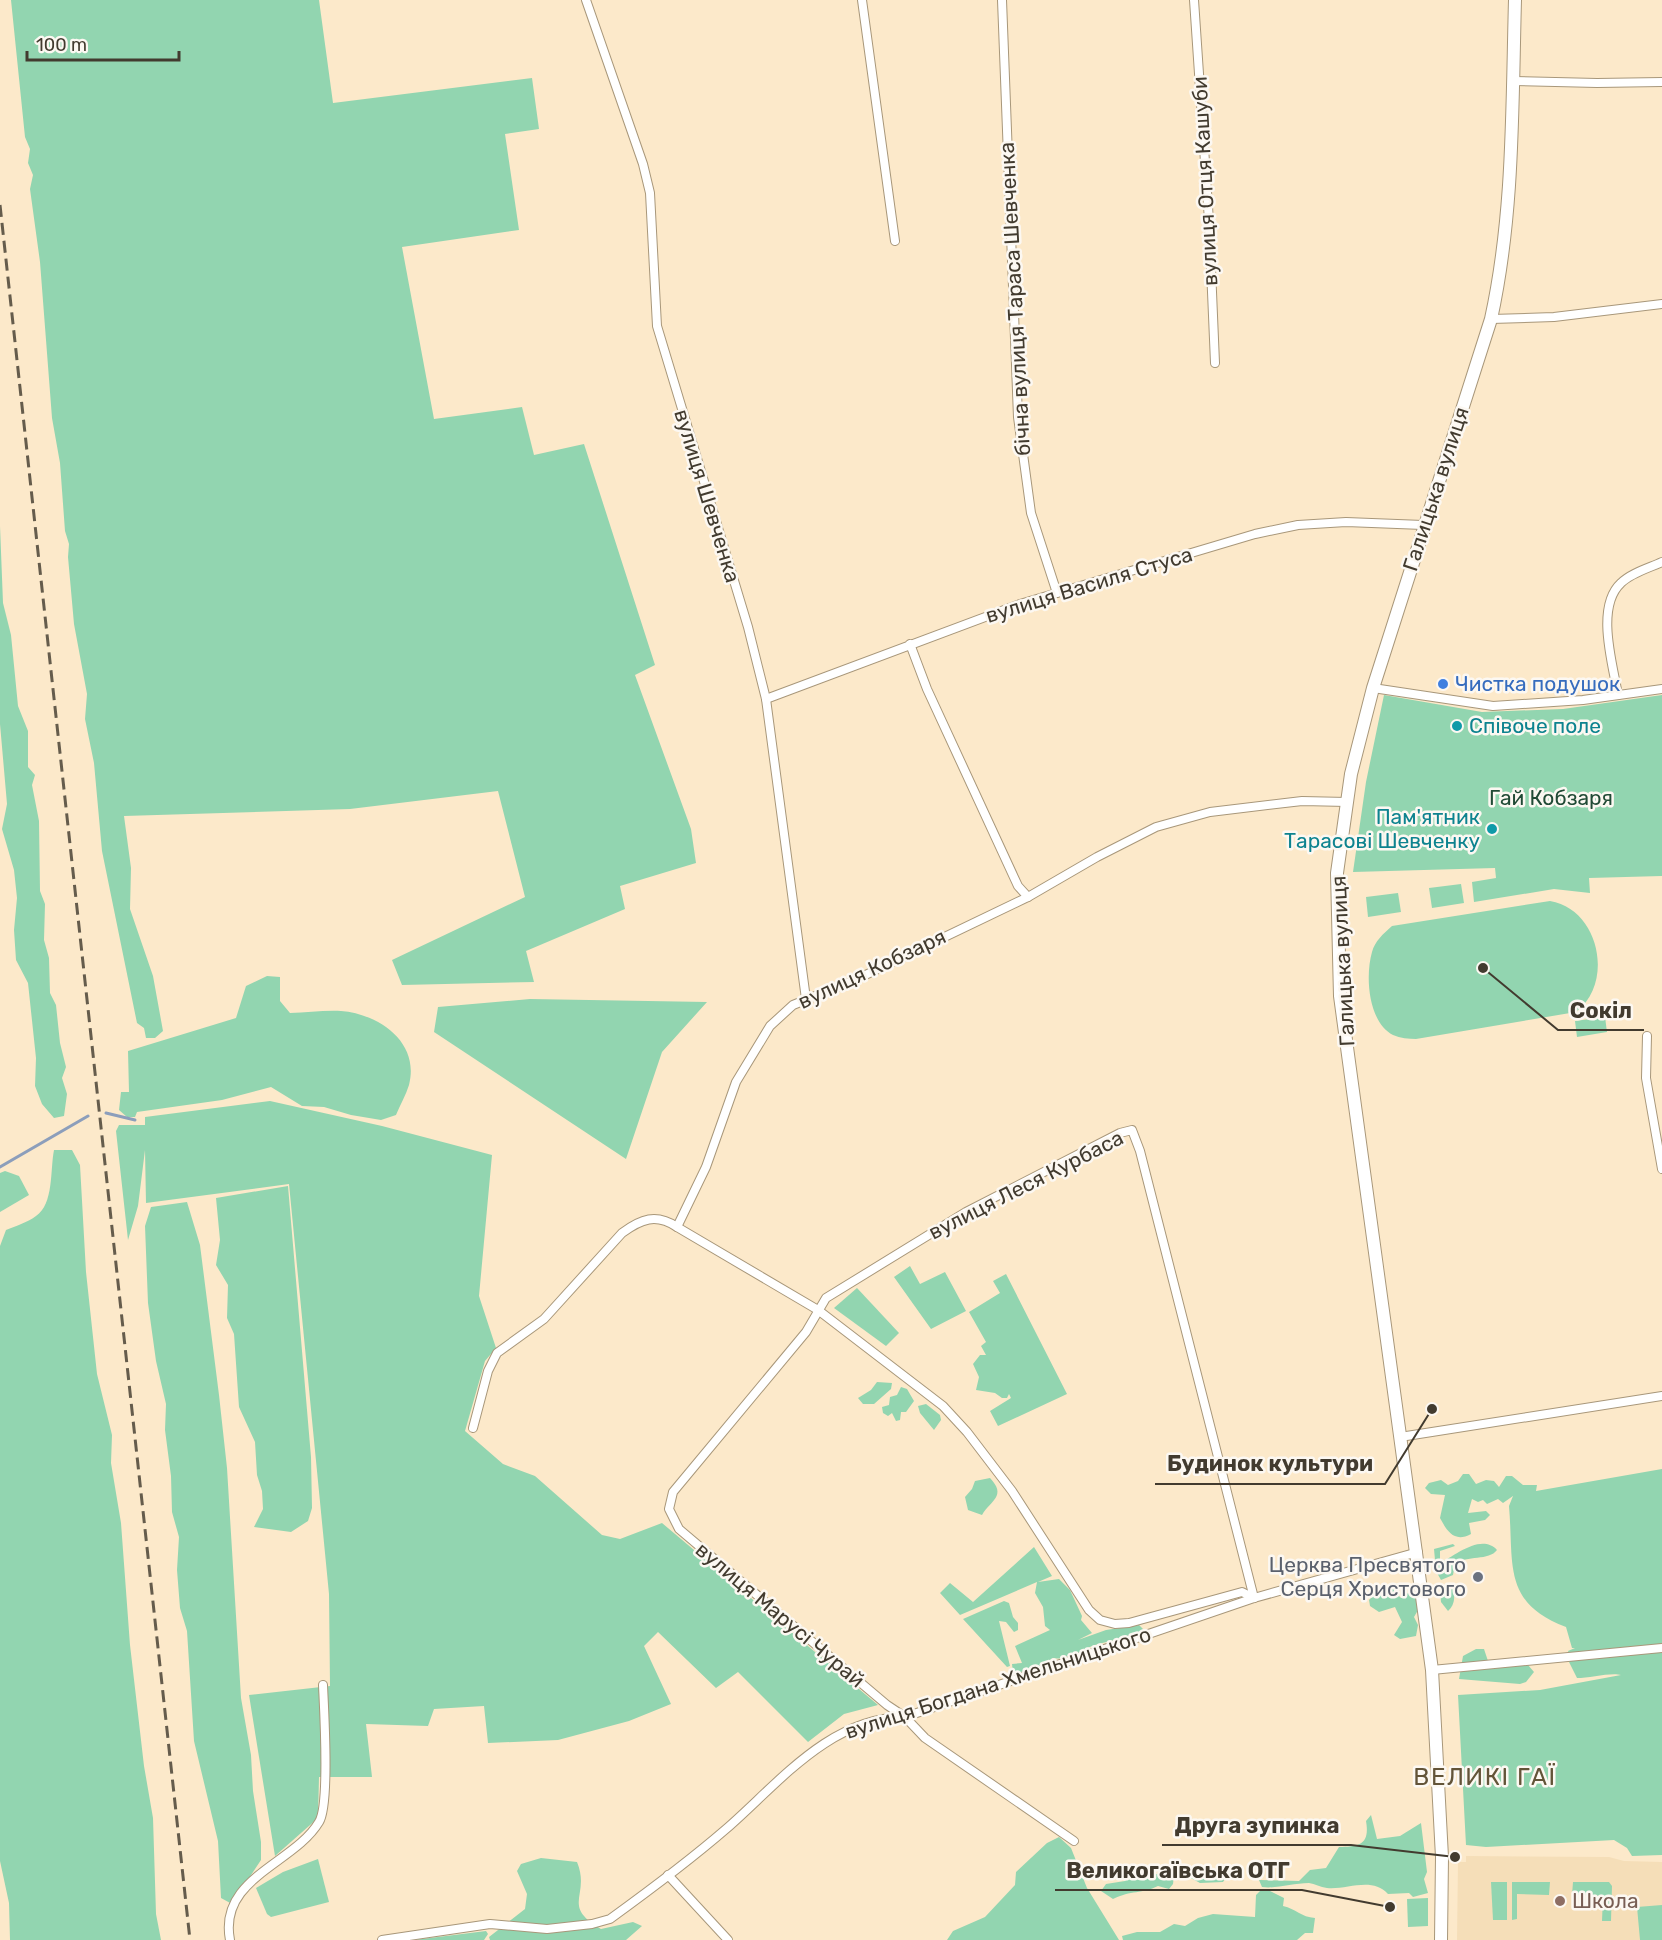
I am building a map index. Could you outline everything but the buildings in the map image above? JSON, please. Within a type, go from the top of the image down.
[{"type":"street","name":"вулиця Шевченка","points":[[586,0],[644,164],[650,193],[657,326],[748,627],[766,699],[806,999]]},
{"type":"street","points":[[862,0],[895,242]]},
{"type":"street","name":"бічна вулиця Тараса Шевченка","points":[[1002,0],[1017,402],[1022,463],[1031,513],[1057,593]]},
{"type":"street","name":"вулиця Отця Кашуби","points":[[1194,0],[1209,221],[1215,363]]},
{"type":"street","name":"Галицька вулиця","points":[[1441,1940],[1441,1847],[1432,1670],[1418,1552],[1400,1437],[1340,996],[1337,873],[1347,802],[1372,688],[1491,319],[1507,234],[1515,0]]},
{"type":"street","points":[[1513,81],[1662,82]]},
{"type":"street","points":[[1491,319],[1554,317],[1662,304]]},
{"type":"street","name":"вулиця Василя Стуса","points":[[766,699],[910,644],[1057,593],[1255,534],[1298,525],[1346,522],[1423,525]]},
{"type":"street","points":[[1618,695],[1607,630],[1608,608],[1620,584],[1662,562]]},
{"type":"street","points":[[910,644],[927,689],[1018,886],[1028,897]]},
{"type":"street","points":[[1372,688],[1484,706],[1527,706],[1662,688]]},
{"type":"street","name":"вулиця Кобзаря","points":[[678,1227],[706,1167],[736,1082],[749,1057],[770,1026],[793,1005],[855,980],[1028,897],[1097,857],[1156,827],[1210,812],[1302,801],[1347,802]]},
{"type":"street","points":[[1647,1036],[1646,1078],[1662,1169]]},
{"type":"street","name":"вулиця Леся Курбаса","points":[[669,1509],[673,1492],[792,1349],[826,1298],[966,1212],[1120,1133],[1132,1130],[1146,1173],[1254,1598]]},
{"type":"street","points":[[473,1428],[482,1391],[497,1353],[544,1319],[622,1233],[647,1218],[666,1219],[818,1310],[903,1372],[943,1406],[967,1432],[1012,1491],[1075,1593],[1100,1620],[1115,1624],[1129,1623],[1242,1592],[1254,1598]]},
{"type":"street","points":[[1400,1437],[1662,1396]]},
{"type":"street","name":"вулиця Марусі Чурай","points":[[669,1509],[679,1529],[887,1705],[905,1717],[925,1738],[1074,1841]]},
{"type":"street","name":"вулиця Богдана Хмельницького","points":[[382,1940],[490,1924],[547,1929],[592,1924],[610,1919],[728,1827],[793,1766],[827,1743],[865,1723],[887,1717],[905,1717],[1254,1598],[1418,1552]]},
{"type":"street","points":[[1432,1670],[1662,1648]]},
{"type":"street","points":[[230,1940],[230,1917],[245,1886],[309,1835],[321,1821],[324,1782],[323,1685]]},
{"type":"street","points":[[668,1875],[728,1940]]},
{"type":"shaded area","name":"Школа","points":[[1466,1856],[1609,1857],[1624,1861],[1662,1862],[1662,1940],[1457,1940],[1458,1862],[1466,1862]]},
{"type":"green space","points":[[11,0],[319,0],[333,103],[532,78],[539,129],[505,134],[519,230],[402,247],[434,419],[522,407],[534,455],[584,444],[655,665],[635,675],[691,829],[696,863],[620,886],[625,909],[526,951],[534,982],[402,985],[392,960],[525,897],[498,791],[350,809],[124,816],[131,868],[130,909],[153,976],[163,1031],[155,1038],[146,1038],[144,1028],[137,1023],[102,851],[94,763],[85,719],[87,694],[74,624],[68,557],[69,544],[65,531],[60,463],[52,418],[40,262],[30,189],[33,175],[28,163],[30,149],[25,137]]},
{"type":"green space","points":[[0,526],[3,603],[11,635],[18,706],[28,731],[28,767],[35,775],[32,785],[39,821],[40,891],[45,904],[44,940],[49,958],[50,993],[56,1005],[60,1043],[66,1067],[62,1078],[67,1094],[64,1116],[54,1118],[42,1104],[35,1086],[36,1058],[28,983],[16,960],[14,930],[17,898],[14,870],[2,829],[7,804],[0,724]]},
{"type":"green space","name":"Гай Кобзаря","points":[[1384,695],[1482,712],[1563,709],[1662,695],[1662,876],[1589,878],[1590,893],[1554,889],[1474,902],[1472,882],[1496,878],[1495,868],[1353,872],[1366,782]]},
{"type":"green space","points":[[1461,884],[1464,903],[1432,908],[1429,888]]},
{"type":"green space","points":[[1398,893],[1401,912],[1368,917],[1366,897]]},
{"type":"green space","points":[[1550,901],[1567,907],[1580,918],[1590,932],[1596,948],[1598,966],[1595,983],[1588,999],[1576,1012],[1416,1039],[1393,1035],[1378,1020],[1370,998],[1370,962],[1375,944],[1392,926]]},
{"type":"green space","points":[[267,976],[280,977],[280,1001],[290,1013],[341,1011],[355,1013],[382,1024],[393,1033],[402,1043],[411,1070],[409,1085],[396,1115],[381,1120],[324,1107],[302,1106],[271,1087],[222,1100],[137,1112],[135,1117],[127,1117],[119,1110],[121,1092],[129,1092],[128,1051],[236,1018],[246,986]]},
{"type":"green space","points":[[530,999],[707,1002],[662,1052],[626,1159],[434,1032],[438,1007]]},
{"type":"green space","points":[[1605,1017],[1607,1032],[1577,1037],[1575,1021]]},
{"type":"green space","points":[[270,1101],[382,1126],[492,1155],[479,1296],[496,1348],[485,1361],[465,1431],[503,1464],[535,1476],[602,1535],[620,1539],[662,1523],[878,1705],[844,1714],[808,1742],[738,1672],[716,1688],[658,1632],[644,1646],[671,1704],[629,1721],[558,1740],[488,1743],[484,1706],[434,1709],[428,1726],[366,1724],[372,1777],[319,1777],[318,1818],[275,1856],[249,1695],[330,1686],[329,1594],[289,1184],[146,1203],[145,1150],[138,1206],[128,1240],[116,1131],[119,1125],[145,1125],[145,1117]]},
{"type":"green space","points":[[54,1150],[72,1150],[80,1165],[86,1272],[97,1374],[112,1435],[111,1463],[121,1523],[130,1645],[144,1766],[153,1818],[156,1914],[161,1940],[10,1940],[9,1903],[0,1861],[0,1246],[6,1230],[22,1224],[42,1211],[49,1195]]},
{"type":"green space","points":[[5,1171],[19,1176],[29,1195],[0,1212],[0,1173]]},
{"type":"green space","points":[[288,1186],[311,1457],[312,1508],[308,1521],[291,1532],[254,1527],[263,1509],[262,1491],[257,1475],[255,1442],[239,1407],[234,1334],[227,1318],[228,1285],[216,1265],[220,1240],[216,1198]]},
{"type":"green space","points":[[187,1202],[200,1245],[219,1395],[227,1468],[241,1698],[251,1755],[253,1791],[261,1842],[261,1860],[232,1904],[221,1898],[218,1841],[194,1741],[187,1631],[180,1608],[177,1570],[179,1537],[172,1512],[171,1476],[165,1430],[166,1404],[156,1361],[148,1303],[145,1226],[151,1207]]},
{"type":"green space","points":[[910,1266],[920,1284],[945,1272],[966,1311],[931,1329],[894,1277]]},
{"type":"green space","points":[[1006,1274],[1067,1394],[998,1426],[990,1411],[1011,1398],[1009,1394],[1007,1398],[1002,1398],[995,1393],[976,1390],[979,1377],[973,1364],[980,1355],[986,1355],[981,1346],[986,1342],[969,1312],[1000,1293],[993,1281]]},
{"type":"green space","points":[[857,1288],[899,1333],[886,1346],[834,1308]]},
{"type":"green space","points":[[877,1382],[892,1383],[891,1389],[874,1404],[863,1404],[858,1398],[871,1390]]},
{"type":"green space","points":[[901,1387],[907,1389],[914,1401],[906,1412],[901,1412],[900,1420],[896,1421],[892,1413],[888,1416],[883,1413],[882,1407],[889,1405],[890,1397],[897,1395]]},
{"type":"green space","points":[[926,1404],[940,1415],[941,1420],[934,1430],[920,1413],[918,1406]]},
{"type":"green space","points":[[1662,1469],[1662,1855],[1632,1856],[1627,1848],[1614,1840],[1486,1847],[1466,1845],[1458,1695],[1540,1690],[1621,1675],[1577,1678],[1569,1662],[1571,1660],[1568,1651],[1575,1648],[1572,1648],[1566,1627],[1545,1617],[1531,1606],[1521,1593],[1512,1563],[1509,1506],[1513,1496],[1503,1503],[1498,1499],[1487,1504],[1483,1500],[1478,1502],[1472,1499],[1468,1513],[1486,1511],[1490,1515],[1485,1520],[1469,1523],[1471,1534],[1460,1537],[1448,1531],[1440,1518],[1445,1495],[1431,1494],[1425,1488],[1429,1483],[1441,1480],[1448,1485],[1458,1481],[1463,1474],[1469,1474],[1476,1484],[1486,1480],[1494,1481],[1499,1487],[1506,1476],[1512,1476],[1523,1485],[1537,1485],[1536,1491]]},
{"type":"green space","points":[[990,1478],[997,1489],[996,1498],[982,1515],[968,1510],[965,1497],[975,1481]]},
{"type":"green space","points":[[1453,1544],[1455,1546],[1440,1551],[1440,1563],[1476,1545],[1491,1545],[1497,1550],[1489,1556],[1460,1561],[1455,1564],[1453,1575],[1441,1580],[1436,1571],[1434,1549]]},
{"type":"green space","points":[[1034,1547],[1052,1576],[1038,1582],[1059,1579],[1070,1590],[1082,1616],[1081,1620],[1092,1633],[1078,1640],[1106,1630],[1139,1625],[1143,1629],[1140,1635],[1098,1644],[1076,1655],[1053,1658],[1035,1670],[1025,1670],[1016,1675],[1013,1673],[1012,1664],[1022,1663],[1015,1646],[1050,1630],[1045,1626],[1043,1607],[1035,1593],[1037,1582],[960,1615],[940,1593],[950,1583],[973,1602]]},
{"type":"green space","points":[[1395,1583],[1399,1585],[1396,1593],[1401,1598],[1411,1591],[1417,1595],[1421,1605],[1414,1617],[1418,1625],[1416,1636],[1400,1639],[1394,1635],[1402,1622],[1395,1607],[1379,1612],[1370,1606],[1369,1600],[1372,1597]]},
{"type":"green space","points":[[1448,1584],[1452,1585],[1454,1602],[1448,1611],[1441,1602],[1440,1590]]},
{"type":"green space","points":[[1004,1601],[1009,1603],[1013,1617],[1018,1623],[1018,1630],[1014,1632],[1006,1622],[999,1621],[1010,1666],[1007,1667],[963,1619]]},
{"type":"green space","points":[[1476,1649],[1484,1649],[1490,1667],[1528,1665],[1534,1672],[1526,1682],[1520,1684],[1459,1679],[1463,1656]]},
{"type":"green space","points":[[1371,1815],[1377,1839],[1400,1836],[1421,1823],[1427,1872],[1424,1879],[1428,1893],[1413,1897],[1409,1893],[1388,1894],[1375,1886],[1367,1885],[1327,1888],[1309,1883],[1262,1887],[1259,1880],[1299,1881],[1310,1870],[1326,1868],[1339,1847],[1362,1843],[1366,1835],[1366,1821]]},
{"type":"green space","points":[[1059,1837],[1071,1848],[1087,1888],[1119,1940],[947,1940],[953,1931],[985,1917],[1015,1885],[1016,1872],[1047,1843]]},
{"type":"green space","points":[[541,1858],[577,1862],[581,1883],[579,1906],[589,1921],[601,1929],[633,1922],[642,1926],[626,1940],[490,1940],[489,1937],[525,1909],[527,1894],[517,1871],[521,1864]]},
{"type":"green space","points":[[318,1859],[329,1902],[271,1917],[267,1914],[256,1888],[283,1872]]},
{"type":"green space","points":[[1215,1869],[1223,1872],[1235,1869],[1242,1873],[1227,1876],[1223,1882],[1200,1883],[1189,1877]]},
{"type":"green space","points":[[1168,1871],[1174,1875],[1173,1884],[1169,1889],[1158,1886],[1113,1899],[1101,1891],[1106,1884],[1125,1881],[1132,1875],[1145,1877]]},
{"type":"green space","points":[[1491,1882],[1507,1882],[1507,1920],[1493,1920]]},
{"type":"green space","points":[[1512,1882],[1550,1882],[1549,1895],[1517,1894],[1517,1919],[1512,1920]]},
{"type":"green space","points":[[1573,1882],[1609,1882],[1612,1886],[1611,1921],[1602,1921],[1603,1896],[1572,1895]]},
{"type":"green space","points":[[1261,1890],[1268,1890],[1284,1898],[1283,1906],[1315,1918],[1313,1933],[1305,1933],[1297,1940],[1123,1940],[1122,1936],[1137,1932],[1160,1932],[1174,1924],[1185,1926],[1198,1918],[1213,1914],[1255,1917],[1256,1895]]},
{"type":"green space","points":[[1428,1898],[1428,1926],[1408,1927],[1407,1899]]},
{"type":"green space","points":[[1662,1905],[1662,1940],[1640,1940],[1637,1907]]},
{"type":"green space","points":[[486,1931],[488,1934],[484,1940],[414,1940]]},
{"type":"waterway","points":[[106,1113],[135,1120]]},
{"type":"waterway","points":[[0,1167],[88,1116]]},
{"type":"railway","points":[[0,205],[190,1940]]},
{"type":"place","name":"Чистка подушок","points":[[1443,684]]},
{"type":"place","name":"Співоче поле","points":[[1457,726]]},
{"type":"place","name":"Пам'ятник Тарасові Шевченку","points":[[1492,829]]},
{"type":"place","name":"Сокіл","points":[[1483,968]]},
{"type":"place","name":"Будинок культури","points":[[1432,1409]]},
{"type":"place","name":"Церква Пресвятого Серця Христового","points":[[1478,1577]]},
{"type":"place","name":"Друга зупинка","points":[[1455,1857]]},
{"type":"place","name":"Школа","points":[[1560,1901]]},
{"type":"place","name":"Великогаївська ОТГ","points":[[1390,1907]]},
{"type":"district","name":"ВЕЛИКІ ГАЇ","points":[[1485,1777]]}]
